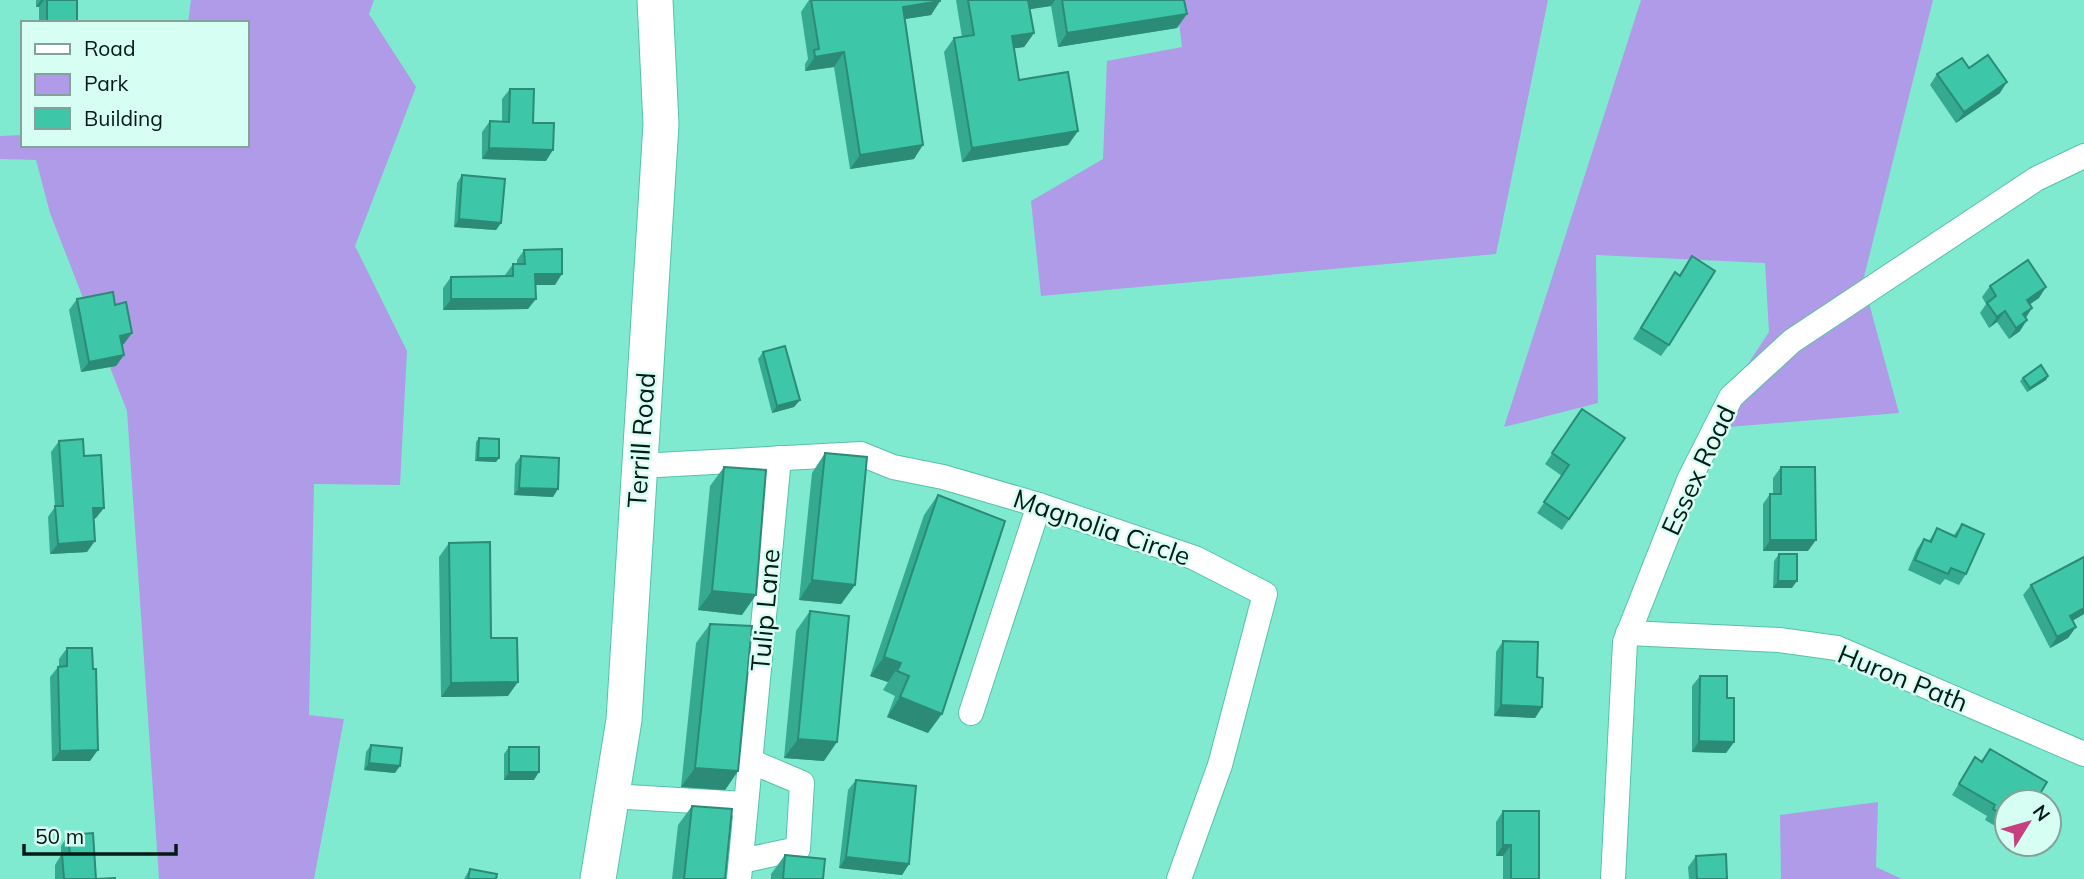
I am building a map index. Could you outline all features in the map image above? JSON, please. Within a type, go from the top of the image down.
[{"type":"street","name":"Terrill Road","points":[[598,879],[624,720],[661,124],[655,0]]},
{"type":"street","name":"Essex Road","points":[[1613,879],[1625,642],[1689,480],[1731,397],[1792,341],[2036,179],[2084,156]]},
{"type":"street","name":"Magnolia Circle","points":[[639,466],[861,454],[893,467],[943,477],[1039,505],[1195,558],[1265,594],[1220,765],[1179,879]]},
{"type":"street","name":"Tulip Lane","points":[[750,761],[802,783],[798,849],[740,870],[750,761],[779,458]]},
{"type":"street","points":[[971,713],[1039,505]]},
{"type":"street","name":"Huron Path","points":[[1628,634],[1779,640],[1837,648],[2084,754]]},
{"type":"street","points":[[611,796],[746,804]]},
{"type":"green space","points":[[191,0],[374,0],[369,14],[416,87],[355,246],[407,351],[400,485],[314,484],[309,715],[344,719],[314,879],[159,879],[127,411],[50,213],[36,160],[0,159],[0,136],[21,135],[21,147],[248,147],[248,21],[188,21]]},
{"type":"green space","points":[[1176,0],[1548,0],[1496,254],[1041,296],[1031,201],[1103,159],[1107,61],[1182,47]]},
{"type":"green space","points":[[1641,0],[1933,0],[1863,281],[1899,413],[1705,429],[1769,332],[1765,263],[1596,255],[1598,403],[1504,427]]},
{"type":"green space","points":[[1878,802],[1876,867],[1902,879],[1781,879],[1780,815]]},
{"type":"building","points":[[47,0],[77,0],[77,21],[47,21]]},
{"type":"building","points":[[811,0],[940,0],[903,7],[923,145],[860,155],[844,52],[815,57],[814,50],[819,49]]},
{"type":"building","points":[[968,0],[1028,0],[1034,33],[1012,36],[1019,80],[1068,72],[1078,131],[972,148],[954,38],[974,35]]},
{"type":"building","points":[[1062,0],[1184,0],[1187,14],[1067,33]]},
{"type":"building","points":[[1988,55],[2007,82],[1964,112],[1937,74],[1962,58],[1969,68]]},
{"type":"building","points":[[510,89],[534,89],[533,123],[554,123],[553,150],[489,148],[490,121],[509,122]]},
{"type":"building","points":[[462,175],[505,179],[501,223],[459,219]]},
{"type":"building","points":[[562,249],[562,274],[535,274],[536,299],[451,299],[451,277],[513,276],[513,264],[525,264],[524,250]]},
{"type":"building","points":[[1692,256],[1715,271],[1669,345],[1641,328],[1675,272],[1680,276]]},
{"type":"building","points":[[2028,260],[2046,287],[2027,300],[2032,308],[2023,314],[2027,320],[2016,328],[2005,311],[1997,317],[1987,303],[1996,296],[1990,286]]},
{"type":"building","points":[[113,292],[115,305],[126,302],[132,333],[120,336],[124,355],[89,362],[77,299]]},
{"type":"building","points":[[785,346],[800,400],[777,406],[763,352]]},
{"type":"building","points":[[2041,365],[2048,376],[2030,388],[2023,378]]},
{"type":"building","points":[[1582,409],[1625,438],[1569,519],[1544,502],[1569,465],[1552,453]]},
{"type":"building","points":[[479,438],[499,439],[499,458],[478,458]]},
{"type":"building","points":[[83,439],[84,456],[101,455],[104,508],[93,508],[95,541],[58,544],[55,506],[63,506],[59,441]]},
{"type":"building","points":[[825,453],[867,457],[855,585],[812,580]]},
{"type":"building","points":[[521,456],[559,458],[558,489],[519,488]]},
{"type":"building","points":[[724,467],[766,470],[756,595],[712,591]]},
{"type":"building","points":[[1781,467],[1815,467],[1816,540],[1770,540],[1770,494],[1781,494]]},
{"type":"building","points":[[938,495],[1005,521],[942,714],[900,697],[909,676],[897,671],[901,663],[884,657]]},
{"type":"building","points":[[1962,524],[1984,534],[1966,574],[1951,568],[1948,574],[1915,560],[1924,539],[1931,542],[1937,528],[1956,537]]},
{"type":"building","points":[[490,542],[491,638],[517,638],[518,682],[451,683],[449,543]]},
{"type":"building","points":[[1779,554],[1797,554],[1797,581],[1778,581]]},
{"type":"building","points":[[2084,557],[2084,608],[2070,616],[2076,627],[2057,637],[2031,585]]},
{"type":"building","points":[[810,611],[849,616],[837,742],[798,739]]},
{"type":"building","points":[[710,624],[752,626],[738,771],[695,768]]},
{"type":"building","points":[[1503,641],[1538,642],[1537,677],[1543,678],[1542,707],[1501,705]]},
{"type":"building","points":[[67,648],[92,648],[93,669],[96,669],[98,750],[60,751],[58,667],[67,666]]},
{"type":"building","points":[[1700,676],[1727,676],[1727,698],[1734,698],[1734,742],[1699,741]]},
{"type":"building","points":[[371,745],[402,748],[400,766],[369,763]]},
{"type":"building","points":[[509,747],[539,747],[539,772],[509,772]]},
{"type":"building","points":[[1990,749],[2047,782],[2043,788],[1993,788],[1993,804],[1959,784],[1975,757],[1982,762]]},
{"type":"building","points":[[856,780],[916,786],[909,864],[846,857]]},
{"type":"building","points":[[692,806],[732,809],[725,879],[684,879]]},
{"type":"building","points":[[1503,811],[1539,811],[1539,879],[1511,879],[1511,845],[1503,845]]},
{"type":"building","points":[[93,833],[96,879],[64,879],[62,854],[70,854],[68,835]]},
{"type":"building","points":[[1726,854],[1727,879],[1697,879],[1696,856]]},
{"type":"building","points":[[785,855],[825,859],[823,879],[783,879]]},
{"type":"building","points":[[470,869],[497,874],[496,879],[468,879]]}]
